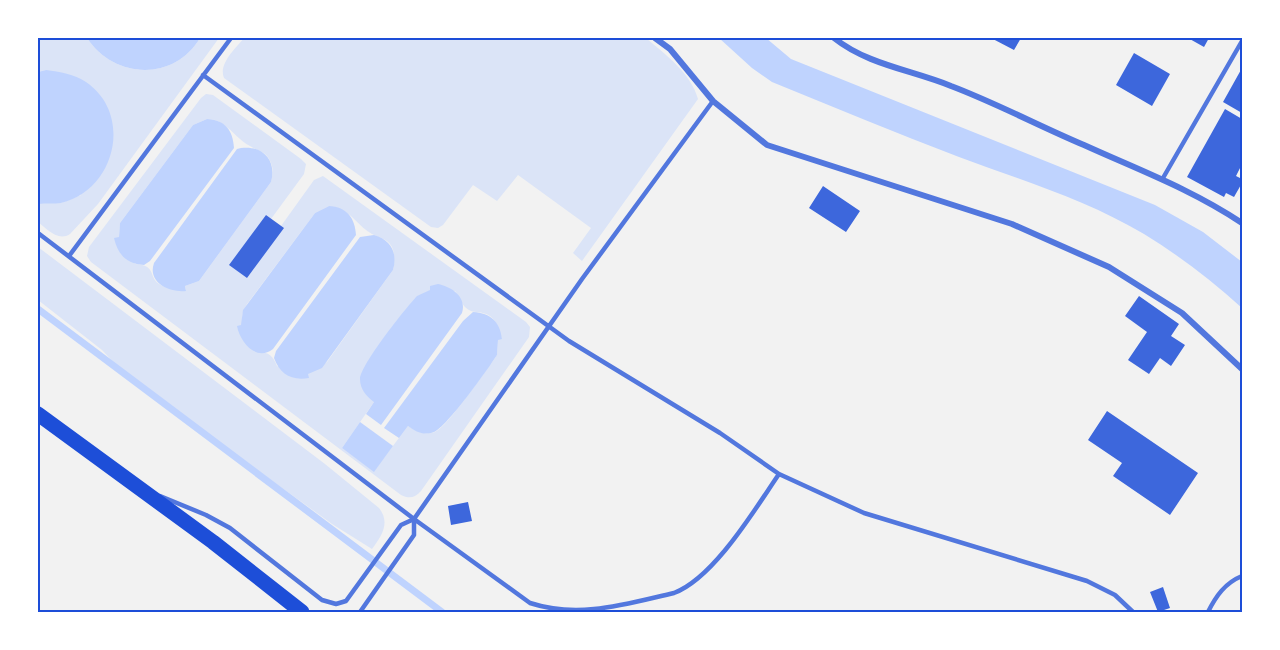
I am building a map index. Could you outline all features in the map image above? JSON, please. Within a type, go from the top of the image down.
[{"type":"main road","points":[[38,414],[141,489],[302,612]]},
{"type":"street","points":[[655,38],[670,49],[713,100],[767,145],[1012,224],[1109,267],[1182,313],[1242,369]]},
{"type":"street","points":[[834,38],[866,57],[954,87],[1123,163],[1164,178],[1206,199],[1242,223]]},
{"type":"lane","points":[[69,256],[231,38]]},
{"type":"lane","points":[[1164,178],[1242,41]]},
{"type":"lane","points":[[203,75],[569,341],[720,433],[779,474],[864,513],[1088,581],[1115,595],[1133,612]]},
{"type":"lane","points":[[141,489],[190,508],[230,528],[322,600],[336,604],[343,603],[400,525],[414,519],[635,205],[713,100]]},
{"type":"lane","points":[[38,233],[414,519],[530,603],[566,610],[596,610],[674,593],[687,588],[719,556],[779,474]]},
{"type":"lane","points":[[360,612],[414,535],[414,519]]},
{"type":"lane","points":[[1208,612],[1222,589],[1231,581],[1242,576]]},
{"type":"shaded area","points":[[38,38],[87,38],[99,52],[112,61],[128,68],[144,70],[160,68],[175,62],[189,52],[200,38],[219,38],[98,204],[66,236],[53,234],[38,222],[38,203],[61,203],[81,195],[46,70],[38,72]]},
{"type":"shaded area","points":[[244,38],[646,38],[684,73],[698,99],[582,261],[573,253],[591,228],[518,175],[497,201],[473,185],[443,225],[438,228],[431,227],[224,78],[223,67]]},
{"type":"shaded area","points":[[206,94],[213,95],[306,164],[304,174],[271,219],[266,215],[230,265],[247,278],[314,180],[323,176],[530,327],[529,337],[416,495],[409,497],[401,495],[91,262],[87,256],[89,247]],"holes":[[[207,119],[227,127],[246,144],[265,154],[271,162],[273,173],[271,182],[199,281],[185,286],[186,290],[166,287],[154,279],[150,269],[135,264],[119,238],[120,223],[193,125]],[[329,206],[343,210],[367,231],[388,242],[393,250],[394,261],[393,270],[327,362],[307,374],[308,378],[277,366],[270,355],[258,352],[244,329],[242,317],[247,304],[315,213]],[[430,290],[455,291],[467,308],[484,313],[495,321],[502,339],[498,339],[497,355],[456,411],[435,432],[424,433],[408,426],[374,471],[342,448],[374,402]]]},
{"type":"shaded area","points":[[38,247],[325,464],[379,508],[384,519],[383,530],[372,549],[332,524],[201,429],[118,367],[102,350],[38,300]]},
{"type":"water","points":[[87,38],[200,38],[189,52],[175,62],[160,68],[144,70],[128,68],[112,61],[99,52]]},
{"type":"water","points":[[719,38],[766,38],[791,59],[1155,205],[1203,232],[1242,262],[1242,308],[1183,260],[1122,222],[1053,191],[935,148],[772,82],[752,68]]},
{"type":"water","points":[[46,70],[81,79],[101,96],[110,113],[113,131],[112,150],[105,168],[94,183],[80,195],[61,203],[38,204],[38,72]]},
{"type":"water","points":[[207,119],[219,121],[227,127],[232,136],[234,148],[150,261],[144,265],[133,263],[124,258],[114,238],[119,237],[120,223],[193,125]]},
{"type":"water","points":[[237,149],[256,149],[266,156],[272,167],[271,182],[199,281],[185,286],[186,291],[173,290],[161,285],[154,276],[154,263]]},
{"type":"water","points":[[329,206],[349,214],[354,223],[356,235],[273,349],[261,353],[255,352],[245,344],[237,326],[241,325],[243,310],[315,213]]},
{"type":"water","points":[[374,235],[385,240],[392,248],[395,258],[393,270],[322,368],[308,374],[309,378],[303,379],[287,375],[276,364],[274,358],[276,351],[360,237]]},
{"type":"water","points":[[438,284],[457,294],[462,302],[462,313],[381,425],[366,414],[374,402],[362,389],[360,379],[362,372],[384,337],[417,296],[430,290],[430,286]]},
{"type":"water","points":[[473,312],[490,316],[497,323],[502,339],[498,340],[497,355],[467,397],[448,420],[434,432],[420,433],[408,426],[399,438],[384,428],[463,321]]},
{"type":"water","points":[[360,422],[393,446],[374,472],[342,448]]},
{"type":"building","points":[[991,38],[1021,38],[1014,50]]},
{"type":"building","points":[[1188,38],[1209,38],[1204,47]]},
{"type":"building","points":[[1134,53],[1170,74],[1152,106],[1116,85]]},
{"type":"building","points":[[1242,68],[1242,113],[1223,102]]},
{"type":"building","points":[[1225,109],[1242,119],[1242,164],[1236,176],[1242,179],[1242,183],[1234,197],[1226,193],[1224,197],[1187,177]]},
{"type":"building","points":[[823,186],[860,211],[846,232],[809,208]]},
{"type":"building","points":[[266,215],[284,228],[247,278],[229,265]]},
{"type":"building","points":[[1139,296],[1179,324],[1171,336],[1185,345],[1171,366],[1160,358],[1149,374],[1128,360],[1147,332],[1125,316]]},
{"type":"building","points":[[1107,411],[1198,473],[1170,515],[1113,476],[1122,463],[1088,440]]},
{"type":"building","points":[[468,502],[472,521],[451,525],[448,506]]},
{"type":"building","points":[[1163,587],[1170,608],[1158,612],[1150,592]]},
{"type":"waterway","points":[[38,309],[442,612]]}]
